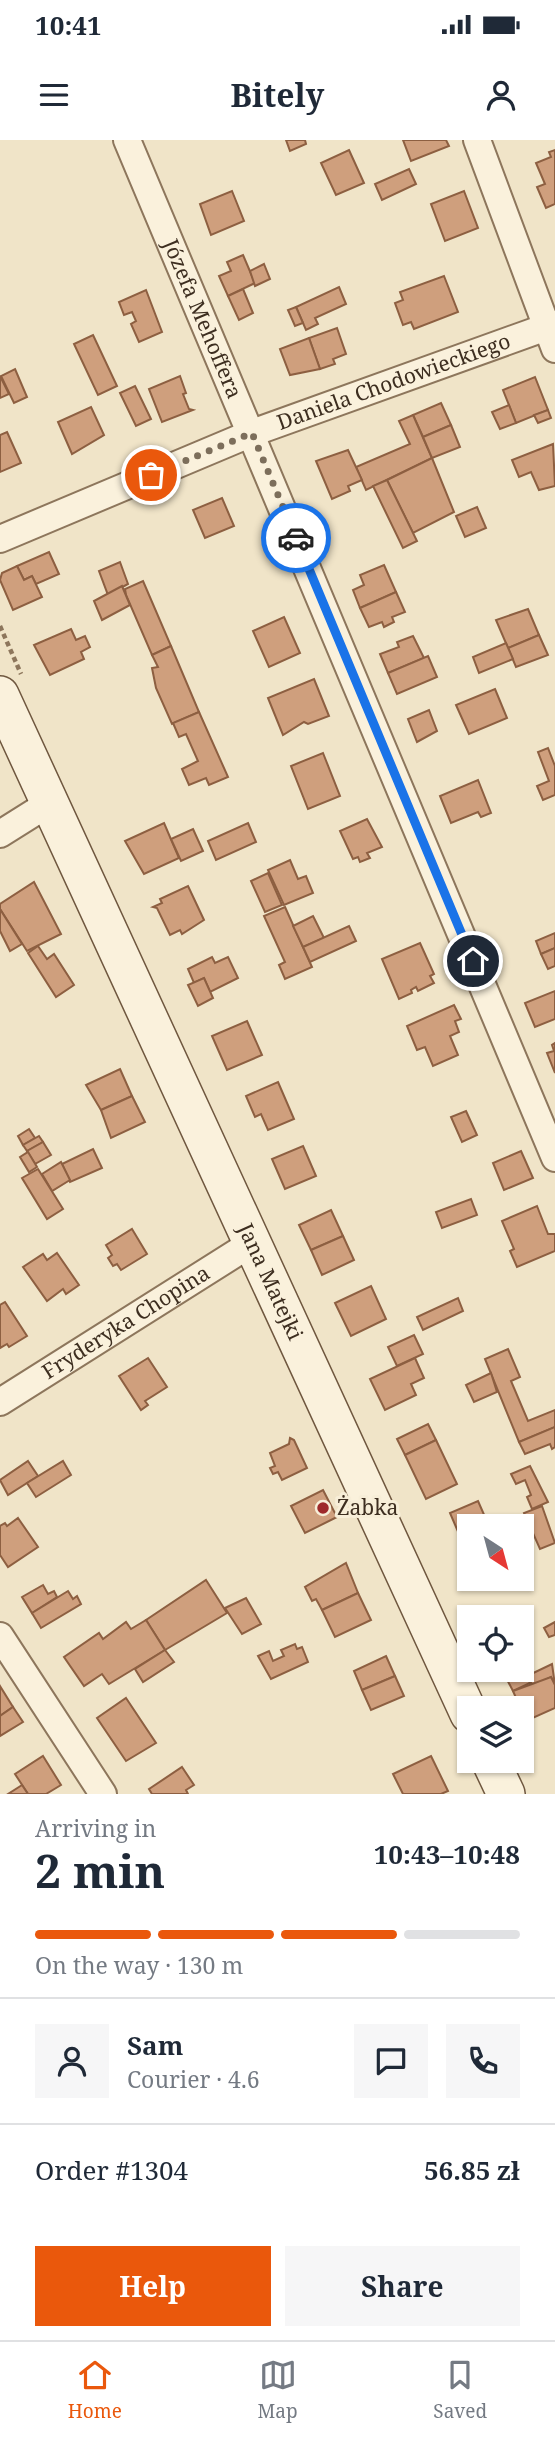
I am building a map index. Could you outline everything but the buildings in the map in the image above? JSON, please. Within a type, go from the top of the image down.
[{"type":"street","name":"Józefa Mehoffera","points":[[127,140],[555,1158]]},
{"type":"street","points":[[477,140],[552,333]]},
{"type":"street","name":"Daniela Chodowieckiego","points":[[0,538],[252,433],[552,333]]},
{"type":"street","name":"Jana Matejki","points":[[0,695],[461,1696]]},
{"type":"street","points":[[0,834],[51,802]]},
{"type":"street","name":"Fryderyka Chopina","points":[[0,1402],[252,1243]]},
{"type":"street","points":[[0,1636],[103,1794]]},
{"type":"street","points":[[496,1773],[506,1794]]},
{"type":"way so far","points":[[151,475],[252,433],[296,538]]},
{"type":"place","name":"Żabka","points":[[323,1508]]},
{"type":"route","points":[[296,538],[473,961]]}]
